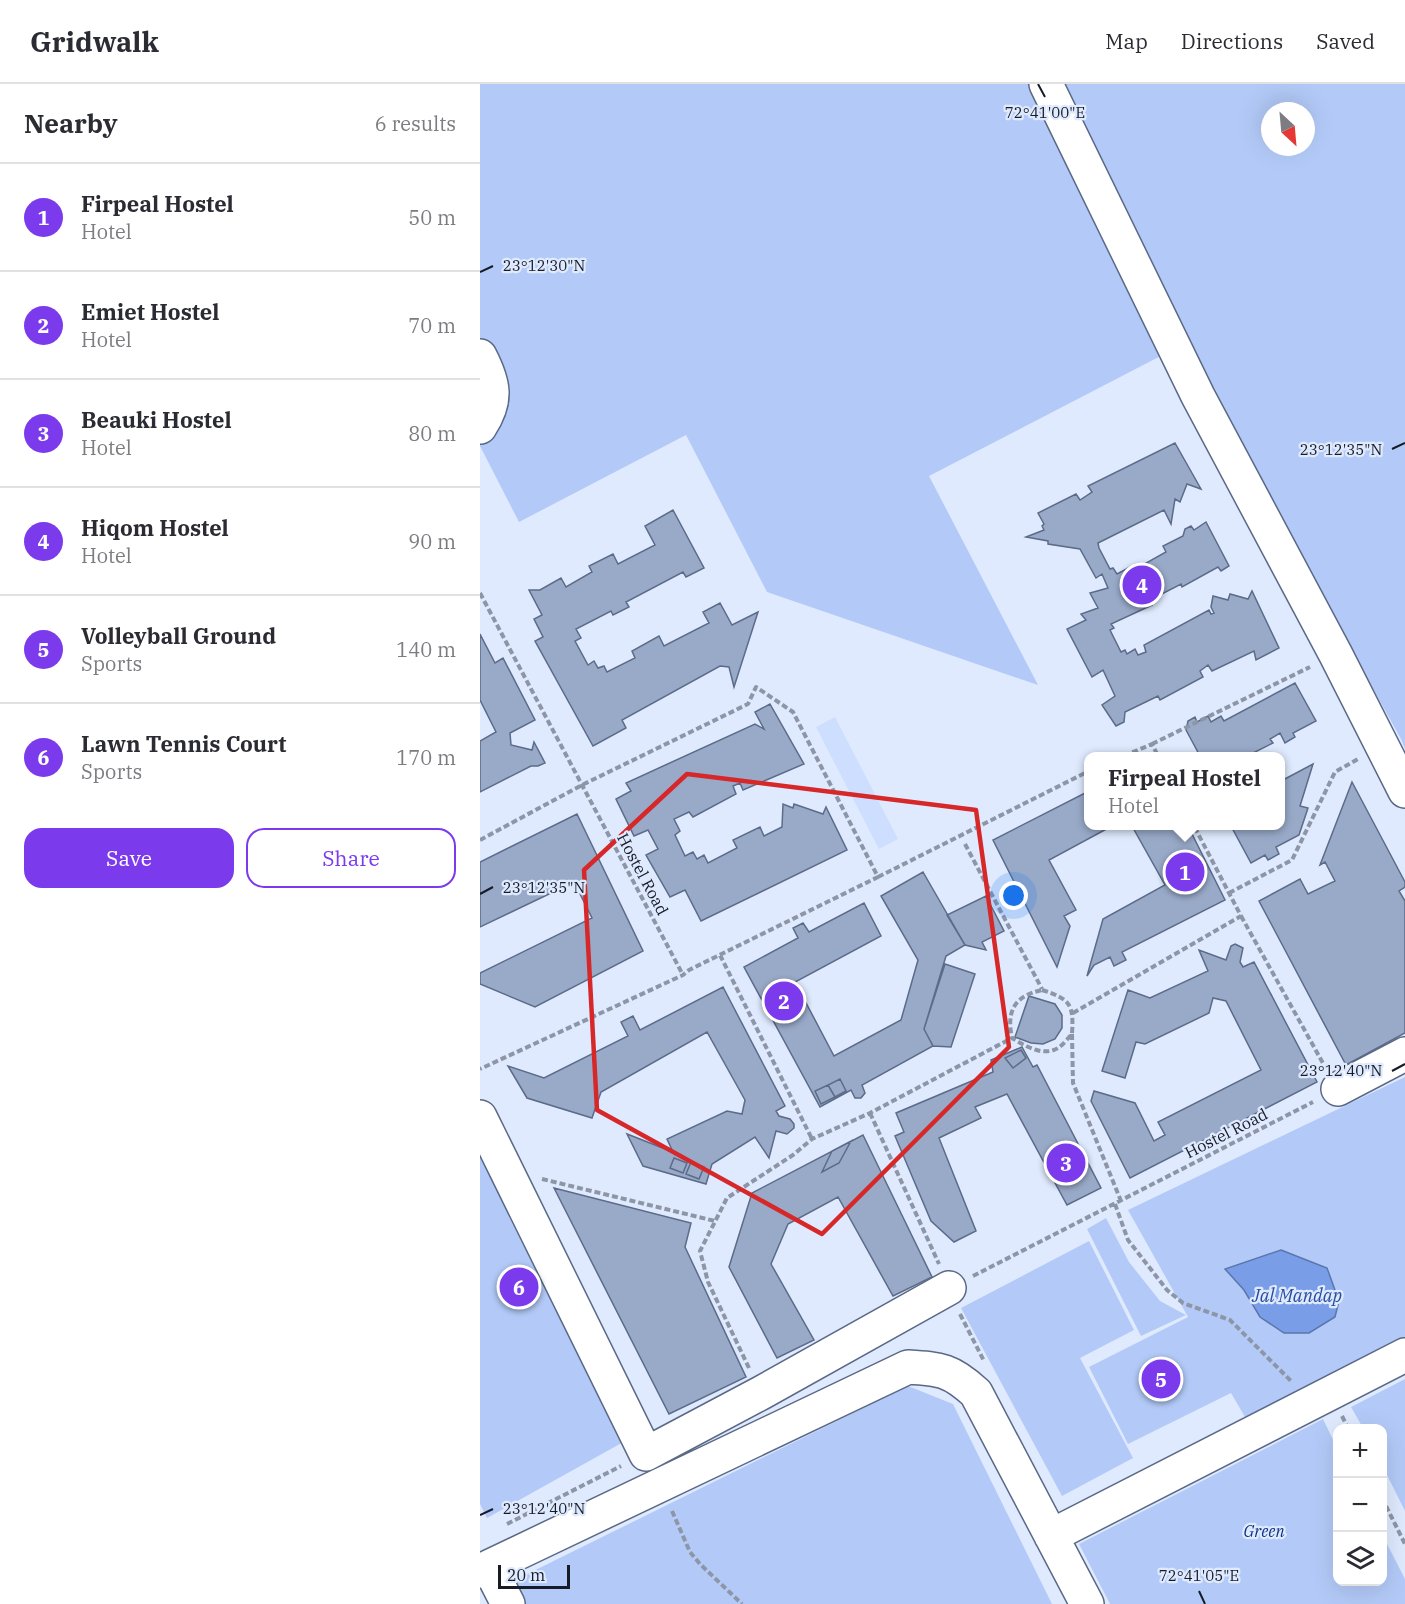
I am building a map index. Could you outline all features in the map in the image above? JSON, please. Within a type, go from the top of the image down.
[{"type":"lane","points":[[1046,84],[1198,396],[1336,655],[1405,791]]},
{"type":"lane","points":[[480,356],[488,372],[493,397],[480,427]]},
{"type":"lane","points":[[1338,1089],[1405,1054]]},
{"type":"lane","points":[[480,1117],[646,1454],[949,1288]]},
{"type":"lane","points":[[1052,1536],[1405,1356]]},
{"type":"lane","points":[[508,1604],[485,1569],[908,1367],[938,1369],[959,1377],[976,1393],[1087,1604]]},
{"type":"path","name":"Hostel Road","points":[[480,593],[683,975]]},
{"type":"path","points":[[1133,752],[1336,655]]},
{"type":"path","points":[[480,840],[582,785],[748,704],[756,687],[793,712],[878,877]]},
{"type":"path","points":[[1152,744],[1156,752]]},
{"type":"path","points":[[1229,893],[1292,860],[1335,771],[1382,745]]},
{"type":"path","points":[[480,1069],[683,975],[1084,774]]},
{"type":"path","points":[[1197,830],[1241,916],[1338,1089]]},
{"type":"path","points":[[965,844],[1042,990]]},
{"type":"path","points":[[1073,1013],[1241,916]]},
{"type":"path","points":[[720,955],[812,1139]]},
{"type":"path","points":[[1012,1038],[1010,1026],[1012,1009],[1025,994],[1042,990],[1062,996],[1073,1013],[1073,1083],[1121,1201]]},
{"type":"path","points":[[1012,1038],[1036,1050],[1047,1052],[1058,1048],[1072,1034]]},
{"type":"path","points":[[761,1393],[708,1282],[700,1251],[727,1198],[793,1155],[812,1139],[870,1113],[1012,1038]]},
{"type":"path","name":"Hostel Road","points":[[949,1288],[1338,1089]]},
{"type":"path","points":[[870,1113],[949,1288]]},
{"type":"path","points":[[506,1170],[715,1221]]},
{"type":"path","points":[[1115,1204],[1128,1240],[1167,1290],[1183,1303],[1230,1320],[1294,1385]]},
{"type":"path","points":[[501,1527],[646,1454]]},
{"type":"path","points":[[661,1485],[690,1552],[742,1604]]},
{"type":"path","points":[[1387,1506],[1405,1544]]},
{"type":"highlighted area","points":[[687,774],[976,810],[1009,1047],[822,1234],[597,1110],[584,870]]},
{"type":"shaded area","points":[[835,717],[898,839],[879,849],[816,727]]},
{"type":"green space","points":[[480,84],[1045,84],[1178,347],[929,476],[1038,685],[767,592],[686,435],[519,522],[480,446]]},
{"type":"green space","points":[[1048,84],[1405,84],[1405,749],[1314,583]]},
{"type":"green space","points":[[1405,1077],[1405,1340],[1245,1417],[1231,1393],[1128,1444],[1089,1367],[1188,1317],[1128,1210]]},
{"type":"green space","points":[[480,1140],[636,1435],[487,1518],[480,1504]]},
{"type":"green space","points":[[1106,1218],[1129,1262],[1160,1301],[1186,1315],[1141,1336],[1087,1229]]},
{"type":"green space","points":[[1089,1241],[1134,1330],[1080,1358],[1133,1458],[1062,1496],[961,1308]]},
{"type":"green space","points":[[1405,1379],[1405,1511],[1387,1475],[1387,1424],[1361,1424],[1351,1407]]},
{"type":"green space","points":[[908,1386],[953,1404],[1052,1604],[511,1604],[503,1586]]},
{"type":"green space","name":"Green","points":[[1323,1419],[1333,1440],[1333,1586],[1387,1586],[1387,1544],[1405,1579],[1405,1604],[1110,1604],[1079,1544]]},
{"type":"water","name":"Jal Mandap","points":[[1281,1250],[1327,1268],[1339,1301],[1335,1317],[1309,1333],[1284,1333],[1260,1317],[1244,1290],[1225,1269]]},
{"type":"building","points":[[1175,443],[1201,489],[1187,484],[1180,502],[1175,499],[1171,524],[1164,510],[1098,543],[1099,548],[1110,569],[1113,568],[1117,574],[1132,566],[1134,570],[1166,552],[1163,546],[1183,536],[1185,529],[1191,526],[1194,530],[1206,522],[1229,566],[1221,571],[1218,567],[1182,587],[1181,584],[1150,600],[1152,605],[1111,624],[1114,628],[1110,630],[1121,652],[1125,650],[1127,654],[1135,649],[1138,655],[1146,652],[1144,645],[1209,610],[1211,614],[1214,613],[1211,607],[1213,596],[1228,600],[1230,594],[1248,599],[1252,591],[1279,648],[1256,660],[1254,651],[1212,671],[1208,665],[1200,671],[1203,677],[1160,700],[1158,696],[1125,712],[1124,722],[1116,726],[1102,705],[1115,696],[1103,670],[1092,677],[1067,629],[1086,620],[1081,614],[1098,608],[1090,593],[1108,588],[1102,574],[1096,578],[1080,549],[1048,544],[1048,541],[1026,537],[1044,530],[1042,526],[1044,524],[1038,513],[1076,494],[1080,500],[1092,492],[1088,486]]},
{"type":"building","points":[[673,510],[704,568],[686,577],[683,572],[626,602],[629,607],[613,615],[611,611],[576,629],[581,638],[575,641],[588,665],[594,661],[598,668],[604,666],[607,672],[635,658],[632,651],[659,636],[664,646],[709,623],[703,612],[720,603],[732,625],[758,612],[734,687],[729,667],[720,666],[622,720],[626,728],[593,746],[535,641],[543,637],[534,619],[542,615],[529,590],[540,590],[561,578],[566,587],[592,572],[589,566],[613,554],[618,564],[655,545],[645,526]]},
{"type":"building","points":[[480,634],[495,663],[503,658],[535,720],[510,733],[511,745],[532,750],[534,742],[545,763],[531,766],[480,792],[480,741],[496,732],[480,700]]},
{"type":"building","points":[[1295,683],[1316,721],[1293,733],[1295,737],[1285,743],[1280,733],[1270,739],[1273,743],[1255,752],[1198,752],[1186,730],[1188,721],[1195,717],[1197,722],[1208,716],[1211,722],[1221,716],[1224,721]]},
{"type":"building","points":[[770,704],[804,764],[743,790],[740,783],[733,786],[736,794],[693,817],[689,812],[674,819],[680,831],[675,835],[685,856],[693,852],[697,859],[704,855],[708,863],[737,848],[733,840],[760,827],[764,836],[782,827],[783,804],[793,808],[794,804],[823,814],[826,807],[847,850],[701,921],[685,890],[670,897],[646,855],[658,849],[648,830],[634,836],[616,799],[631,791],[626,783],[755,724],[764,729],[755,712]]},
{"type":"building","points":[[1313,764],[1300,806],[1308,808],[1299,835],[1276,847],[1279,854],[1268,860],[1265,855],[1251,863],[1233,830],[1285,830],[1285,779]]},
{"type":"building","points":[[1352,782],[1405,882],[1405,887],[1399,891],[1405,901],[1405,1033],[1346,1065],[1259,901],[1300,879],[1308,894],[1335,881],[1325,862],[1320,865]]},
{"type":"building","points":[[1084,794],[1084,830],[1105,830],[1049,860],[1076,910],[1064,916],[1070,926],[1057,967],[993,840]]},
{"type":"building","points":[[577,814],[643,951],[535,1007],[480,984],[480,973],[592,918],[574,882],[480,927],[480,862]]},
{"type":"building","points":[[1134,830],[1190,830],[1225,900],[1122,952],[1126,960],[1114,966],[1110,957],[1094,965],[1087,976],[1103,919],[1165,885]]},
{"type":"building","points":[[923,872],[965,945],[946,956],[924,1029],[933,1046],[862,1085],[865,1093],[861,1098],[855,1098],[851,1090],[820,1107],[744,967],[798,938],[793,928],[803,923],[809,932],[864,903],[881,936],[795,982],[834,1056],[901,1020],[918,960],[881,896]]},
{"type":"building","points":[[986,896],[1004,931],[982,942],[986,950],[965,945],[947,915]]},
{"type":"building","points":[[1235,944],[1243,948],[1240,962],[1243,967],[1254,962],[1317,1082],[1130,1178],[1091,1101],[1094,1091],[1135,1103],[1154,1141],[1165,1135],[1158,1122],[1261,1070],[1226,1001],[1213,998],[1209,1013],[1145,1044],[1136,1042],[1125,1078],[1102,1071],[1128,990],[1150,998],[1208,971],[1199,950],[1226,960],[1231,946]]},
{"type":"building","points":[[945,964],[975,974],[951,1047],[933,1046],[924,1029]]},
{"type":"building","points":[[723,987],[785,1106],[776,1111],[779,1116],[790,1119],[794,1128],[787,1134],[776,1131],[769,1158],[755,1137],[712,1164],[706,1184],[643,1166],[627,1134],[673,1152],[667,1139],[727,1111],[742,1114],[745,1100],[707,1032],[601,1092],[592,1118],[527,1098],[508,1066],[544,1078],[628,1036],[621,1022],[633,1016],[640,1030]]},
{"type":"building","points":[[1029,996],[1055,1004],[1062,1015],[1062,1028],[1055,1039],[1043,1044],[1031,1043],[1015,1037]]},
{"type":"building","points":[[1022,1047],[1033,1067],[1037,1065],[1101,1188],[1067,1205],[1007,1094],[975,1107],[981,1118],[939,1138],[976,1231],[954,1242],[931,1221],[895,1136],[904,1132],[896,1113],[993,1072],[991,1060]]},
{"type":"building","points":[[1021,1050],[1026,1058],[1013,1068],[1005,1058]]},
{"type":"building","points":[[840,1079],[846,1091],[835,1097],[828,1085]]},
{"type":"building","points":[[828,1085],[835,1097],[821,1104],[815,1091]]},
{"type":"building","points":[[863,1135],[932,1277],[893,1296],[838,1197],[788,1224],[771,1264],[814,1340],[777,1358],[729,1267],[752,1193]]},
{"type":"building","points":[[851,1141],[839,1163],[822,1172],[832,1151]]},
{"type":"building","points":[[674,1158],[687,1163],[683,1173],[670,1168]]},
{"type":"building","points":[[691,1162],[704,1167],[699,1179],[686,1174]]},
{"type":"building","points":[[554,1188],[691,1223],[685,1247],[746,1377],[669,1414]]},
{"type":"place","name":"Hiqom Hostel","points":[[1142,585]]},
{"type":"place","name":"Firpeal Hostel","points":[[1185,872]]},
{"type":"place","name":"Emiet Hostel","points":[[784,1001]]},
{"type":"place","name":"Beauki Hostel","points":[[1066,1163]]},
{"type":"place","name":"Lawn Tennis Court","points":[[519,1287]]},
{"type":"place","name":"Volleyball Ground","points":[[1161,1379]]}]
